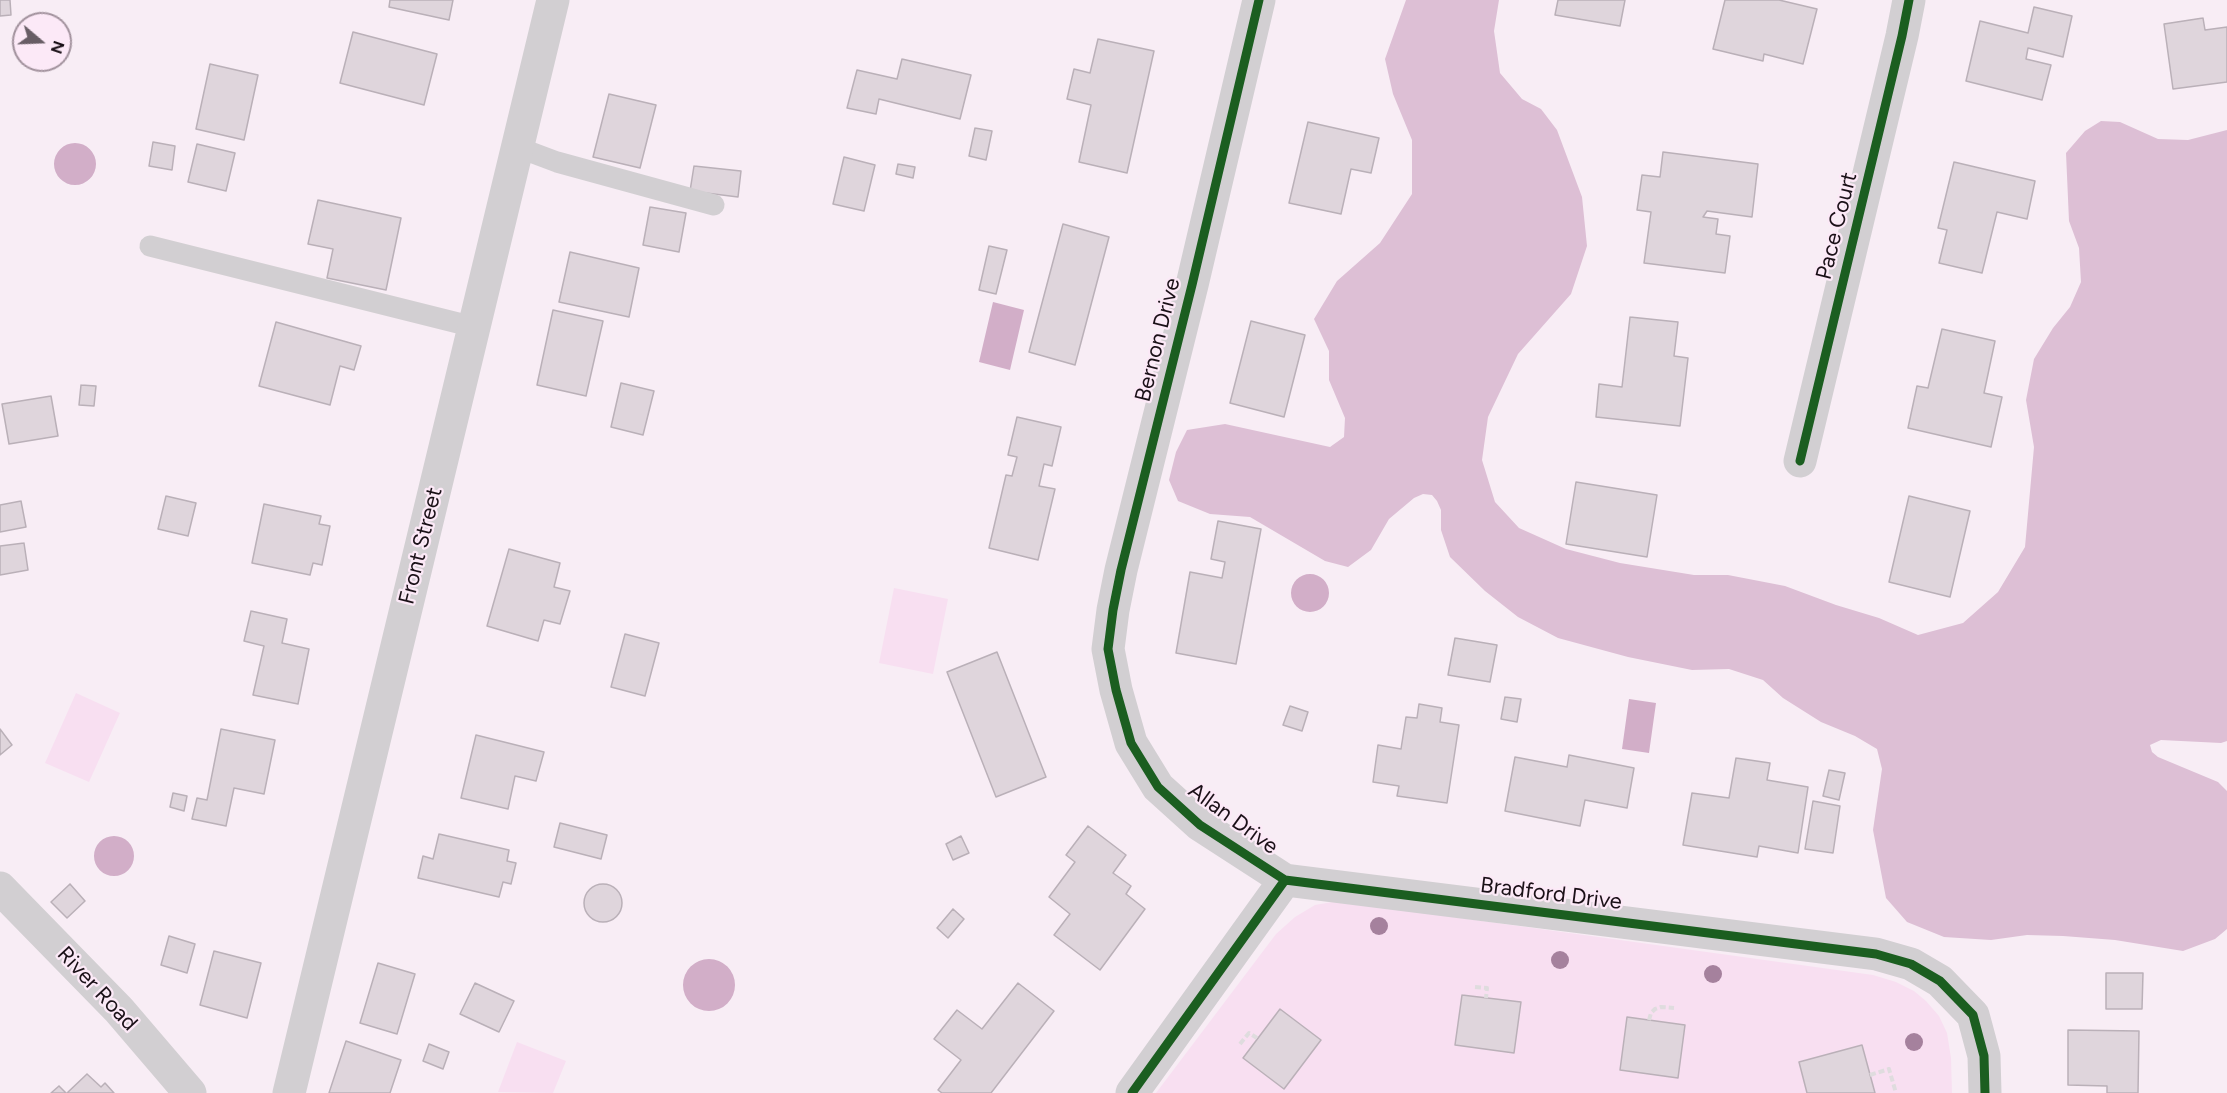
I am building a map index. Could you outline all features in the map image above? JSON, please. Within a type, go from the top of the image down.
[{"type":"street","name":"Front Street","points":[[289,1093],[554,0]]},
{"type":"street","name":"Bernon Drive","points":[[1116,690],[1108,649],[1113,610],[1259,0]]},
{"type":"street","name":"Pace Court","points":[[1800,461],[1909,0]]},
{"type":"street","name":"Allan Drive","points":[[1116,690],[1131,744],[1158,787],[1200,825],[1285,880]]},
{"type":"street","points":[[1132,1093],[1285,880]]},
{"type":"street","name":"Bradford Drive","points":[[1285,880],[1876,954],[1911,964],[1940,981],[1973,1015],[1984,1056],[1985,1093]]},
{"type":"street","name":"River Road","points":[[0,888],[119,1010],[190,1093]]},
{"type":"lane","points":[[518,147],[557,162],[714,205]]},
{"type":"lane","points":[[150,246],[474,327]]},
{"type":"path","points":[[1475,987],[1487,988],[1486,998]]},
{"type":"path","points":[[1649,1020],[1651,1013],[1661,1007],[1674,1008]]},
{"type":"path","points":[[1240,1044],[1249,1033],[1257,1038]]},
{"type":"path","points":[[1870,1076],[1889,1069],[1896,1093]]},
{"type":"shaded area","points":[[1406,0],[1499,0],[1494,31],[1500,73],[1522,99],[1541,109],[1557,130],[1582,197],[1587,246],[1571,294],[1518,354],[1488,417],[1482,460],[1495,502],[1519,528],[1566,549],[1620,563],[1694,575],[1728,575],[1785,586],[1879,618],[1918,635],[1963,623],[1998,592],[2025,547],[2034,447],[2026,400],[2034,359],[2053,328],[2070,307],[2081,282],[2079,248],[2069,221],[2066,153],[2085,131],[2101,121],[2120,122],[2158,139],[2188,140],[2227,130],[2227,741],[2221,743],[2161,740],[2150,745],[2152,752],[2158,757],[2218,782],[2227,791],[2227,929],[2215,939],[2183,951],[2115,940],[2063,936],[2027,935],[1991,940],[1944,937],[1907,922],[1886,898],[1873,830],[1882,769],[1877,749],[1855,736],[1821,722],[1783,698],[1763,680],[1729,669],[1692,670],[1628,657],[1558,638],[1518,617],[1485,591],[1450,557],[1441,530],[1441,510],[1432,495],[1423,494],[1414,498],[1389,519],[1371,550],[1348,567],[1325,561],[1250,517],[1210,514],[1178,501],[1169,480],[1176,452],[1187,430],[1225,424],[1330,447],[1344,437],[1345,418],[1329,380],[1329,351],[1314,319],[1337,281],[1380,243],[1412,194],[1412,140],[1393,94],[1385,59]]},
{"type":"shaded area","points":[[75,143],[90,149],[96,164],[90,179],[75,185],[60,179],[54,164],[60,149]]},
{"type":"shaded area","points":[[993,302],[1024,310],[1010,370],[979,362]]},
{"type":"shaded area","points":[[1310,574],[1317,575],[1323,580],[1328,586],[1328,600],[1323,606],[1317,611],[1310,612],[1303,611],[1297,606],[1292,600],[1291,593],[1292,586],[1297,580],[1303,575]]},
{"type":"shaded area","points":[[894,588],[948,599],[933,674],[879,663]]},
{"type":"shaded area","points":[[76,693],[120,713],[89,782],[45,763]]},
{"type":"shaded area","points":[[1629,699],[1656,703],[1649,753],[1622,749]]},
{"type":"shaded area","points":[[114,836],[128,842],[134,856],[128,870],[114,876],[100,870],[94,856],[100,842]]},
{"type":"shaded area","points":[[1338,901],[1873,975],[1896,982],[1914,991],[1939,1016],[1947,1033],[1951,1058],[1952,1093],[1156,1093],[1276,934],[1295,917],[1315,905]]},
{"type":"shaded area","points":[[709,959],[719,961],[727,967],[733,975],[735,985],[733,995],[727,1003],[719,1009],[709,1011],[699,1009],[691,1003],[685,995],[683,985],[685,975],[691,967],[699,961]]},
{"type":"shaded area","points":[[517,1042],[566,1061],[553,1093],[498,1092]]},
{"type":"building","points":[[0,0],[10,0],[11,15],[0,16]]},
{"type":"building","points":[[390,0],[453,0],[449,20],[389,7]]},
{"type":"building","points":[[1558,0],[1625,0],[1620,26],[1555,15]]},
{"type":"building","points":[[1725,0],[1779,0],[1817,9],[1803,64],[1764,54],[1763,61],[1713,49]]},
{"type":"building","points":[[2034,7],[2072,16],[2063,57],[2028,48],[2026,59],[2051,65],[2042,100],[1966,81],[1980,21],[2028,33]]},
{"type":"building","points":[[2203,18],[2205,30],[2227,27],[2227,82],[2173,89],[2164,24]]},
{"type":"building","points":[[353,32],[437,54],[424,105],[340,83]]},
{"type":"building","points":[[1098,39],[1154,51],[1127,173],[1079,162],[1091,105],[1067,99],[1074,69],[1090,73]]},
{"type":"building","points":[[902,59],[971,75],[960,119],[879,99],[876,114],[847,108],[857,70],[897,79]]},
{"type":"building","points":[[210,64],[258,75],[244,140],[196,129]]},
{"type":"building","points":[[609,94],[656,105],[640,168],[593,157]]},
{"type":"building","points":[[1308,122],[1379,138],[1371,173],[1351,169],[1341,214],[1289,203]]},
{"type":"building","points":[[975,128],[992,131],[986,160],[969,156]]},
{"type":"building","points":[[153,142],[175,146],[172,170],[149,166]]},
{"type":"building","points":[[197,144],[235,153],[226,191],[188,182]]},
{"type":"building","points":[[1663,152],[1758,164],[1752,217],[1707,211],[1703,217],[1718,219],[1716,234],[1730,236],[1725,273],[1644,263],[1651,212],[1637,210],[1642,175],[1660,177]]},
{"type":"building","points":[[844,157],[875,165],[864,211],[833,204]]},
{"type":"building","points":[[1954,162],[2035,181],[2027,219],[1997,212],[1982,273],[1939,263],[1947,230],[1938,228]]},
{"type":"building","points":[[898,164],[915,167],[913,178],[896,174]]},
{"type":"building","points":[[694,166],[741,171],[738,197],[690,191]]},
{"type":"building","points":[[318,200],[401,218],[386,290],[327,278],[333,249],[308,244]]},
{"type":"building","points":[[650,207],[686,213],[679,252],[643,245]]},
{"type":"building","points":[[1063,224],[1109,237],[1075,365],[1029,352]]},
{"type":"building","points":[[989,246],[1007,250],[996,294],[979,290]]},
{"type":"building","points":[[570,252],[639,268],[629,317],[559,302]]},
{"type":"building","points":[[553,310],[603,321],[586,396],[537,385]]},
{"type":"building","points":[[1630,317],[1678,322],[1674,356],[1688,358],[1680,426],[1596,417],[1599,384],[1622,387]]},
{"type":"building","points":[[1251,321],[1305,335],[1284,417],[1230,403]]},
{"type":"building","points":[[276,322],[361,346],[354,370],[340,366],[330,405],[259,386]]},
{"type":"building","points":[[1942,329],[1995,341],[1984,393],[2002,397],[1991,447],[1908,428],[1917,386],[1928,388]]},
{"type":"building","points":[[621,383],[654,391],[643,435],[611,427]]},
{"type":"building","points":[[81,385],[96,386],[94,406],[79,405]]},
{"type":"building","points":[[51,396],[58,436],[9,444],[2,404]]},
{"type":"building","points":[[1017,417],[1061,427],[1052,466],[1044,464],[1039,486],[1055,489],[1038,560],[989,548],[1006,475],[1012,476],[1017,457],[1008,455]]},
{"type":"building","points":[[1576,482],[1657,495],[1647,557],[1566,544]]},
{"type":"building","points":[[166,496],[196,503],[188,536],[158,529]]},
{"type":"building","points":[[1909,496],[1970,511],[1950,597],[1889,582]]},
{"type":"building","points":[[21,501],[26,527],[0,532],[0,505]]},
{"type":"building","points":[[264,504],[321,516],[319,524],[330,526],[322,565],[313,563],[310,575],[252,563]]},
{"type":"building","points":[[1218,521],[1261,529],[1236,664],[1176,653],[1190,572],[1222,578],[1225,562],[1211,559]]},
{"type":"building","points":[[24,543],[28,570],[0,575],[0,546]]},
{"type":"building","points":[[509,549],[560,563],[554,587],[570,591],[560,624],[544,620],[538,641],[487,626]]},
{"type":"building","points":[[251,611],[287,619],[282,643],[309,649],[298,704],[253,695],[264,646],[244,641]]},
{"type":"building","points":[[625,634],[659,643],[645,696],[611,687]]},
{"type":"building","points":[[1455,638],[1497,645],[1490,682],[1448,675]]},
{"type":"building","points":[[997,652],[1046,777],[996,797],[947,672]]},
{"type":"building","points":[[1505,697],[1521,699],[1517,722],[1501,719]]},
{"type":"building","points":[[1419,704],[1442,708],[1440,722],[1459,725],[1447,803],[1397,796],[1399,786],[1373,782],[1378,745],[1401,749],[1406,717],[1417,718]]},
{"type":"building","points":[[1290,706],[1308,712],[1302,731],[1283,725]]},
{"type":"building","points":[[0,729],[12,745],[0,755]]},
{"type":"building","points":[[221,729],[275,740],[264,794],[234,788],[226,826],[192,819],[197,798],[207,800]]},
{"type":"building","points":[[476,735],[544,752],[536,781],[515,776],[508,809],[461,798]]},
{"type":"building","points":[[1569,755],[1634,768],[1627,808],[1585,800],[1580,826],[1505,811],[1515,757],[1567,767]]},
{"type":"building","points":[[1736,758],[1770,763],[1767,780],[1808,787],[1798,853],[1759,846],[1757,857],[1683,845],[1692,793],[1729,798]]},
{"type":"building","points":[[1829,770],[1845,773],[1839,800],[1823,796]]},
{"type":"building","points":[[173,793],[187,796],[184,811],[170,807]]},
{"type":"building","points":[[1813,801],[1840,806],[1833,853],[1805,849]]},
{"type":"building","points":[[560,823],[607,835],[601,859],[554,847]]},
{"type":"building","points":[[1088,826],[1126,855],[1113,873],[1131,886],[1126,894],[1145,909],[1100,970],[1054,935],[1070,914],[1049,897],[1075,862],[1066,855]]},
{"type":"building","points":[[439,834],[509,850],[507,861],[516,863],[511,884],[503,882],[499,897],[418,878],[423,856],[433,859]]},
{"type":"building","points":[[961,836],[969,853],[953,860],[946,844]]},
{"type":"building","points":[[70,884],[85,901],[67,918],[51,902]]},
{"type":"building","points":[[603,884],[610,885],[616,890],[621,896],[621,910],[616,916],[610,921],[603,922],[596,921],[590,916],[585,910],[584,903],[585,896],[590,890],[596,885]]},
{"type":"building","points":[[953,909],[964,919],[948,938],[937,928]]},
{"type":"building","points":[[169,936],[195,944],[187,973],[161,965]]},
{"type":"building","points":[[214,951],[261,963],[247,1018],[200,1005]]},
{"type":"building","points":[[378,963],[415,974],[397,1034],[360,1023]]},
{"type":"building","points":[[2106,973],[2143,973],[2142,1009],[2106,1009]]},
{"type":"building","points":[[475,983],[514,1001],[499,1032],[460,1014]]},
{"type":"building","points":[[1018,983],[1054,1011],[991,1093],[942,1093],[938,1090],[961,1060],[934,1039],[957,1010],[982,1029]]},
{"type":"building","points":[[1462,995],[1521,1002],[1514,1053],[1455,1045]]},
{"type":"building","points":[[1280,1009],[1321,1040],[1284,1089],[1243,1058]]},
{"type":"building","points":[[1627,1017],[1685,1025],[1678,1078],[1620,1070]]},
{"type":"building","points":[[2068,1030],[2139,1031],[2138,1093],[2107,1093],[2107,1086],[2068,1085]]},
{"type":"building","points":[[346,1041],[401,1060],[390,1093],[329,1093]]},
{"type":"building","points":[[429,1044],[449,1052],[443,1069],[423,1061]]},
{"type":"building","points":[[1862,1045],[1875,1093],[1807,1093],[1799,1062]]},
{"type":"building","points":[[87,1074],[101,1087],[105,1083],[114,1093],[67,1093]]},
{"type":"building","points":[[59,1086],[66,1093],[51,1093]]},
{"type":"cycle path","points":[[1259,0],[1192,285],[1121,570],[1108,649],[1116,690],[1131,743],[1158,787],[1200,825],[1285,880]]},
{"type":"cycle path","points":[[1800,461],[1909,0]]},
{"type":"cycle path","points":[[1132,1093],[1285,880],[1876,954],[1911,964],[1940,981],[1973,1015],[1984,1056],[1985,1093]]}]
